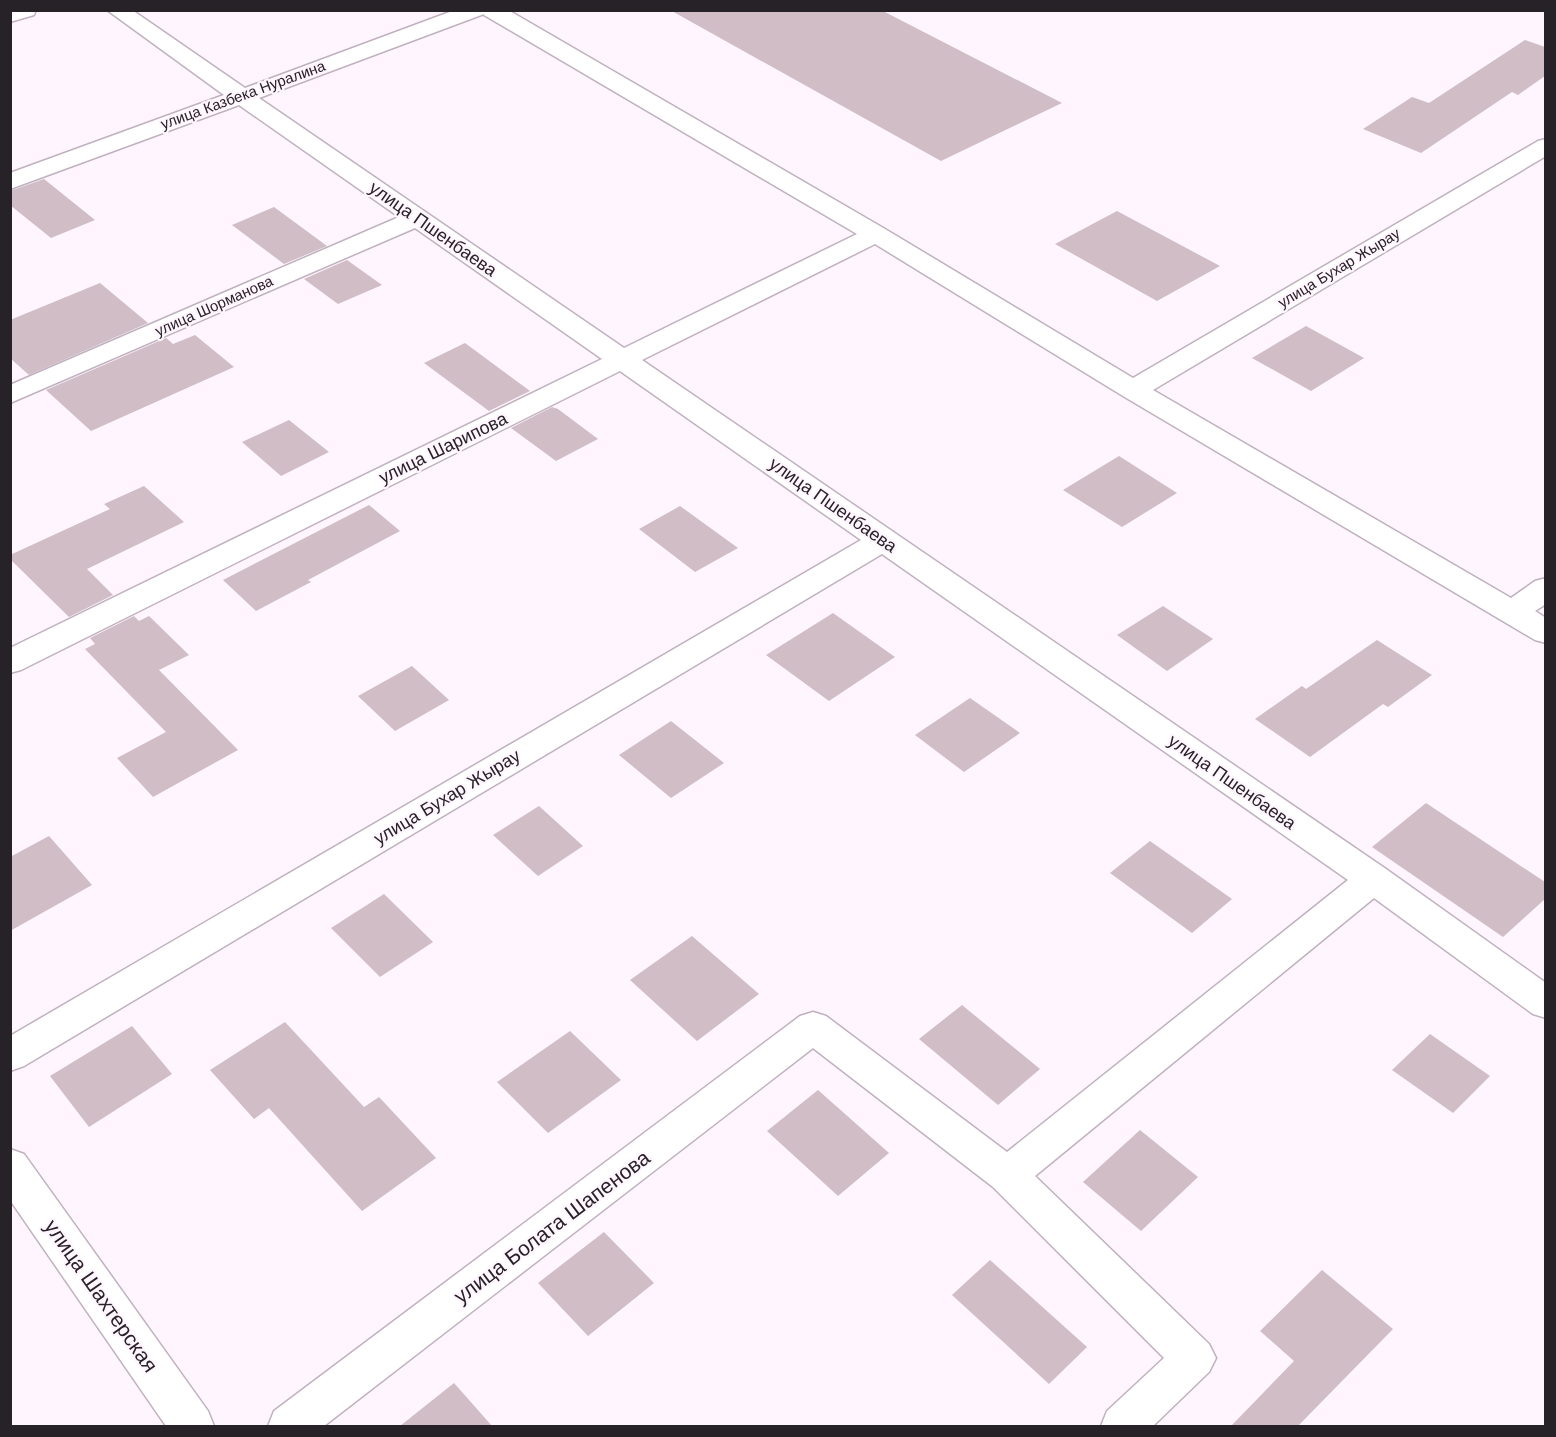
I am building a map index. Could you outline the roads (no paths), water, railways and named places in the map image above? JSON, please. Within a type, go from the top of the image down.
[{"type":"street","points":[[10,16],[26,10]]},
{"type":"street","name":"улица Пшенбаева","points":[[117,10],[1373,879],[1545,1003]]},
{"type":"street","name":"улица Казбека Нуралина","points":[[10,182],[240,95],[476,10]]},
{"type":"street","points":[[492,10],[876,234],[1134,390],[1545,632]]},
{"type":"street","name":"улица Бухар Жырау","points":[[1134,390],[1545,146]]},
{"type":"street","name":"улица Шорманова","points":[[10,395],[417,218]]},
{"type":"street","name":"улица Шарипова","points":[[10,662],[876,234]]},
{"type":"street","name":"улица Бухар Жырау","points":[[10,1054],[883,540]]},
{"type":"street","points":[[1513,612],[1545,588]]},
{"type":"street","points":[[1123,1426],[1194,1358],[1007,1175],[1373,879]]},
{"type":"street","name":"улица Болата Шапенова","points":[[290,1426],[813,1027],[1007,1175]]},
{"type":"street","name":"улица Шахтерская","points":[[10,1166],[192,1426]]}]
